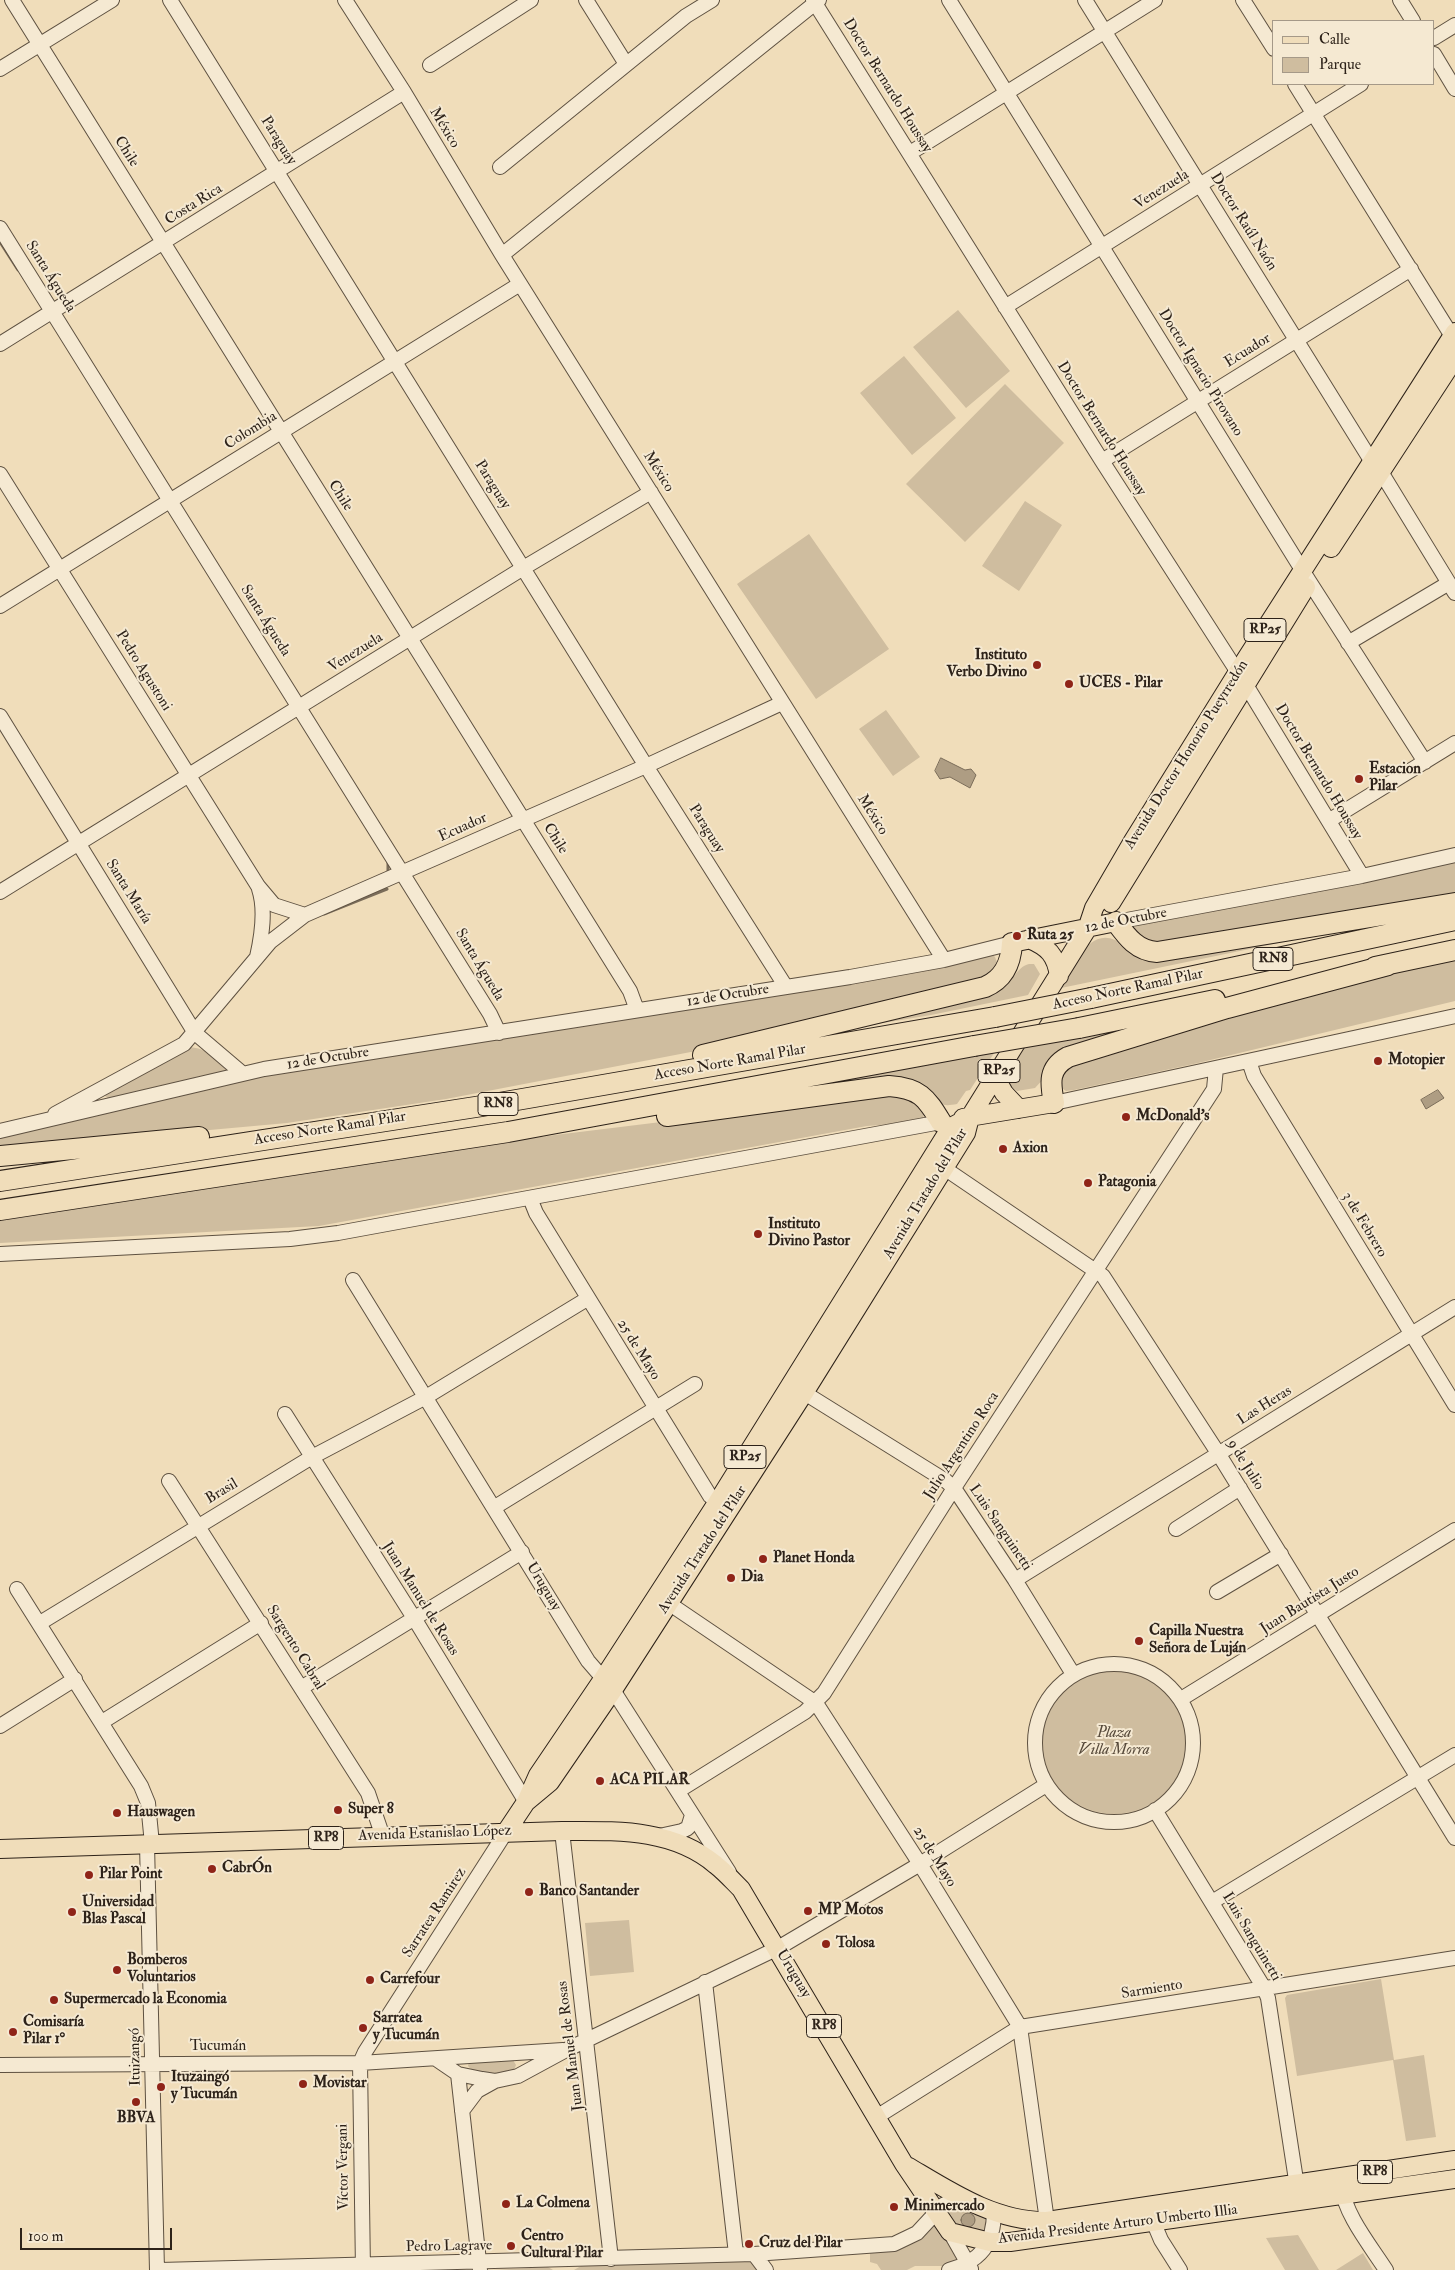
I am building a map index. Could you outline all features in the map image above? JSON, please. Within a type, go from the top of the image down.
[{"type":"highway","points":[[1116,922],[1134,944],[1146,950],[1157,952],[1455,903]]},
{"type":"highway","name":"Acceso Norte Ramal Pilar","points":[[0,1181],[482,1106],[995,1016],[1091,998],[1455,920]]},
{"type":"highway","points":[[482,1106],[772,1039],[985,987],[997,981],[1005,972],[1021,941]]},
{"type":"highway","name":"Acceso Norte Ramal Pilar","points":[[0,1210],[508,1132],[1079,1028],[1455,950]]},
{"type":"highway","points":[[1054,1103],[1050,1081],[1052,1073],[1056,1066],[1068,1057],[1227,1008],[1388,965]]},
{"type":"highway","points":[[508,1132],[604,1125],[877,1086],[898,1087],[918,1093],[930,1104],[941,1122]]},
{"type":"highway","points":[[0,1156],[206,1136],[298,1134]]},
{"type":"main road","name":"Avenida Doctor Honorio Pueyrredón","points":[[1377,467],[1454,336]]},
{"type":"main road","name":"Avenida Doctor Honorio Pueyrredón","points":[[970,1117],[1087,929],[1104,913],[1242,679],[1306,575],[1377,467],[1455,358]]},
{"type":"main road","name":"12 de Octubre","points":[[1021,941],[1116,922]]},
{"type":"main road","points":[[1021,941],[1042,945],[1052,953],[1057,962],[1059,976]]},
{"type":"main road","points":[[995,1077],[1004,1093],[1019,1109]]},
{"type":"main road","points":[[941,1122],[1054,1103]]},
{"type":"main road","name":"Avenida Tratado del Pilar","points":[[797,1388],[944,1168],[966,1133],[970,1117]]},
{"type":"main road","name":"Avenida Tratado del Pilar","points":[[506,1832],[526,1802],[538,1775],[608,1685],[723,1507],[797,1388],[951,1127],[970,1117]]},
{"type":"main road","name":"Avenida Estanislao López","points":[[0,1849],[506,1832],[617,1831],[659,1836]]},
{"type":"main road","name":"Uruguay","points":[[659,1836],[701,1854],[716,1864],[741,1889],[878,2116],[904,2164]]},
{"type":"main road","name":"Avenida Presidente Arturo Umberto Illia","points":[[904,2164],[959,2197],[994,2211],[1017,2219],[1047,2221],[1455,2160]]},
{"type":"main road","name":"RP8","points":[[904,2164],[950,2232]]},
{"type":"main road","name":"Avenida Presidente Arturo Umberto Illia","points":[[950,2232],[990,2242],[1010,2242],[1455,2179]]},
{"type":"street","name":"Chile","points":[[12,0],[630,991],[637,1010]]},
{"type":"street","points":[[0,69],[112,0]]},
{"type":"street","name":"Paraguay","points":[[170,0],[525,567],[646,766],[786,987]]},
{"type":"street","name":"México","points":[[345,0],[404,92],[520,284],[944,960]]},
{"type":"street","points":[[430,65],[531,0]]},
{"type":"street","points":[[586,0],[626,64]]},
{"type":"street","points":[[500,167],[686,16],[712,0]]},
{"type":"street","name":"Doctor Ignacio Pirovano","points":[[949,0],[1306,575],[1425,762]]},
{"type":"street","name":"Doctor Raúl Naón","points":[[1085,0],[1452,588]]},
{"type":"street","points":[[910,153],[1155,0]]},
{"type":"street","points":[[1243,0],[1272,46]]},
{"type":"street","points":[[1400,0],[1412,20]]},
{"type":"street","points":[[502,255],[816,1]]},
{"type":"street","name":"Doctor Bernardo Houssay","points":[[816,1],[1005,307],[1330,820],[1362,876]]},
{"type":"street","points":[[1435,37],[1455,25]]},
{"type":"street","points":[[1435,56],[1455,89]]},
{"type":"street","points":[[1296,85],[1454,336]]},
{"type":"street","name":"Venezuela","points":[[1005,307],[1359,85]]},
{"type":"street","name":"Costa Rica","points":[[0,344],[404,92]]},
{"type":"street","name":"Santa Águeda","points":[[0,228],[404,873],[490,1014],[499,1033]]},
{"type":"street","name":"Ecuador","points":[[1102,461],[1411,269]]},
{"type":"street","name":"Colombia","points":[[0,606],[520,284]]},
{"type":"street","name":"Pedro Agustoni","points":[[0,474],[258,886],[274,905],[282,909]]},
{"type":"street","name":"Venezuela","points":[[0,892],[525,567],[652,492]]},
{"type":"street","points":[[1348,642],[1452,588]]},
{"type":"street","name":"Ecuador","points":[[44,1121],[100,1088],[184,1044],[257,958],[284,930],[305,915],[646,766],[782,703]]},
{"type":"street","name":"Santa María","points":[[0,716],[195,1033],[242,1073]]},
{"type":"street","points":[[1330,820],[1455,744]]},
{"type":"street","name":"12 de Octubre","points":[[1116,922],[1362,876],[1455,855]]},
{"type":"street","name":"Pedro Agustoni","points":[[257,958],[263,903],[258,886]]},
{"type":"street","points":[[282,909],[289,916],[284,930],[271,931],[262,920],[272,909],[282,909],[305,915]]},
{"type":"street","name":"12 de Octubre","points":[[0,1132],[242,1073],[850,978],[944,960],[1021,941]]},
{"type":"street","points":[[1054,1103],[1453,1019]]},
{"type":"street","name":"3 de Febrero","points":[[1249,1061],[1254,1076],[1455,1404]]},
{"type":"street","name":"Julio Argentino Roca","points":[[678,1790],[805,1712],[816,1703],[1214,1088],[1216,1068]]},
{"type":"street","points":[[100,1088],[105,1107]]},
{"type":"street","points":[[0,1254],[297,1238],[338,1233],[941,1122]]},
{"type":"street","name":"9 de Julio","points":[[944,1168],[1097,1270],[1103,1276],[1240,1488],[1455,1838]]},
{"type":"street","name":"25 de Mayo","points":[[530,1198],[536,1213],[655,1408],[710,1496],[723,1507]]},
{"type":"street","name":"Uruguay","points":[[353,1280],[495,1507],[588,1661],[608,1685],[741,1889]]},
{"type":"street","name":"Brasil","points":[[40,1623],[312,1457],[426,1397],[587,1298]]},
{"type":"street","name":"Las Heras","points":[[1015,1580],[1455,1307]]},
{"type":"street","points":[[495,1507],[695,1384]]},
{"type":"street","name":"Luis Sanguinetti","points":[[797,1388],[946,1481],[954,1488],[1015,1580],[1073,1674]]},
{"type":"street","name":"Juan Manuel de Rosas","points":[[285,1414],[414,1618],[526,1802]]},
{"type":"street","name":"Sargento Cabral","points":[[169,1481],[368,1793],[383,1836]]},
{"type":"street","points":[[1176,1529],[1240,1488]]},
{"type":"street","name":"Juan Bautista Justo","points":[[1180,1699],[1455,1530]]},
{"type":"street","points":[[301,1688],[522,1552]]},
{"type":"street","points":[[1217,1592],[1281,1554]]},
{"type":"street","name":"Ituizangó","points":[[17,1589],[146,1795],[149,1844],[159,2270]]},
{"type":"street","name":"25 de Mayo","points":[[663,1599],[816,1703],[920,1864],[1020,2027],[1047,2221]]},
{"type":"street","points":[[102,1722],[261,1624]]},
{"type":"street","points":[[1115,1663],[1136,1666],[1156,1675],[1173,1689],[1180,1699],[1187,1710],[1193,1731],[1193,1752],[1188,1772],[1177,1790],[1155,1810],[1135,1819],[1113,1822],[1091,1818],[1070,1809],[1046,1785],[1036,1758],[1035,1734],[1041,1710],[1045,1703],[1054,1690],[1073,1674],[1093,1666],[1115,1663]]},
{"type":"street","points":[[0,1726],[75,1679]]},
{"type":"street","points":[[1212,1902],[1455,1754]]},
{"type":"street","points":[[778,1948],[920,1864],[1046,1785]]},
{"type":"street","name":"Luis Sanguinetti","points":[[1155,1810],[1264,1988],[1268,1998],[1299,2202]]},
{"type":"street","points":[[659,1836],[688,1828],[692,1815]]},
{"type":"street","name":"Juan Manuel de Rosas","points":[[562,1831],[588,2041],[611,2259]]},
{"type":"street","name":"Sarratea Ramirez","points":[[360,2063],[364,2052],[506,1832]]},
{"type":"street","name":"Tucumán","points":[[436,2059],[458,2074],[495,2081],[518,2076],[566,2050],[778,1948]]},
{"type":"street","name":"Sarmiento","points":[[878,2116],[1020,2027],[1455,1958]]},
{"type":"street","points":[[705,1982],[736,2254]]},
{"type":"street","name":"Tucumán","points":[[0,2065],[360,2063],[566,2050]]},
{"type":"street","points":[[518,2054],[518,2076]]},
{"type":"street","points":[[471,2056],[458,2074],[480,2266]]},
{"type":"street","name":"Víctor Vergani","points":[[360,2063],[363,2267]]},
{"type":"street","points":[[462,2110],[477,2091],[495,2081]]},
{"type":"street","points":[[1340,2177],[1343,2196],[1386,2270]]},
{"type":"street","name":"Pedro Lagrave","points":[[159,2270],[480,2266],[754,2254],[894,2244],[917,2233],[949,2200],[959,2197]]},
{"type":"street","points":[[949,2270],[970,2267],[990,2242],[994,2228],[994,2211]]},
{"type":"street","points":[[1152,2221],[1161,2240],[1180,2270]]},
{"type":"street","points":[[950,2232],[970,2267]]},
{"type":"street","points":[[754,2254],[766,2270]]},
{"type":"green space","points":[[958,310],[1010,371],[966,408],[913,347]]},
{"type":"green space","points":[[904,356],[956,418],[912,455],[860,393]]},
{"type":"green space","points":[[1005,384],[1064,443],[965,542],[906,484]]},
{"type":"green space","points":[[1025,501],[1062,525],[1019,591],[982,566]]},
{"type":"green space","points":[[809,534],[889,649],[816,699],[737,584]]},
{"type":"green space","points":[[886,710],[920,757],[893,776],[859,729]]},
{"type":"green space","points":[[1455,858],[1455,896],[1150,947],[1132,930],[1139,922]]},
{"type":"green space","points":[[1322,934],[1061,988],[1082,952],[1096,940],[1105,938],[1117,941],[1131,951]]},
{"type":"green space","points":[[992,954],[998,965],[993,975],[722,1046],[446,1099],[287,1123],[0,1149],[0,1138],[239,1079],[409,1051],[608,1023],[710,1002]]},
{"type":"green space","points":[[1455,960],[1455,1001],[1198,1063],[1074,1090],[1066,1091],[1060,1087],[1063,1066],[1298,994]]},
{"type":"green space","points":[[1029,964],[1034,964],[1040,974],[1028,995],[931,1015],[865,1026],[996,993],[1006,986],[1020,969]]},
{"type":"green space","points":[[1231,1002],[1046,1076],[1035,1088],[1017,1091],[1008,1084],[1006,1075],[1027,1041]]},
{"type":"green space","points":[[185,1047],[197,1048],[208,1052],[219,1059],[227,1068],[223,1074],[108,1098],[105,1096],[105,1091]]},
{"type":"green space","points":[[998,1047],[970,1090],[966,1091],[957,1104],[945,1105],[937,1103],[922,1090],[754,1098]]},
{"type":"green space","points":[[906,1092],[925,1111],[923,1118],[906,1123],[867,1126],[319,1226],[0,1243],[0,1219],[347,1164],[555,1135]]},
{"type":"green space","name":"Plaza Villa Morra","points":[[1114,1670],[1142,1675],[1165,1691],[1181,1714],[1186,1742],[1181,1770],[1165,1793],[1142,1809],[1114,1814],[1086,1809],[1063,1793],[1047,1770],[1042,1742],[1047,1714],[1063,1691],[1086,1675]]},
{"type":"green space","points":[[629,1920],[634,1972],[590,1976],[585,1923]]},
{"type":"green space","points":[[1381,1979],[1394,2060],[1424,2055],[1436,2137],[1406,2141],[1393,2060],[1297,2076],[1285,1998],[1287,1995]]},
{"type":"green space","points":[[513,2060],[516,2065],[514,2070],[496,2073],[477,2072],[468,2066],[469,2062]]},
{"type":"green space","points":[[956,2204],[986,2217],[989,2227],[983,2233],[958,2229],[947,2214],[948,2210]]},
{"type":"green space","points":[[932,2226],[939,2226],[958,2260],[952,2265],[915,2266],[907,2270],[881,2270],[877,2264],[870,2262],[870,2249]]},
{"type":"green space","points":[[1298,2235],[1319,2270],[1285,2270],[1266,2238]]},
{"type":"green space","points":[[1363,2253],[1373,2270],[1336,2270]]},
{"type":"green space","points":[[753,2262],[758,2270],[574,2270],[581,2266]]},
{"type":"green space","points":[[548,2267],[553,2270],[492,2270]]},
{"type":"shaded area","points":[[941,758],[965,770],[971,769],[976,775],[970,788],[950,777],[940,779],[935,771]]},
{"type":"shaded area","points":[[1438,1090],[1444,1098],[1426,1109],[1421,1100]]},
{"type":"shaded area","points":[[965,2213],[971,2213],[975,2220],[971,2227],[965,2227],[961,2223],[961,2217]]},
{"type":"waterway","points":[[0,242],[18,270]]},
{"type":"waterway","points":[[388,862],[388,871]]},
{"type":"waterway","points":[[324,914],[387,889]]},
{"type":"place","name":"Instituto Verbo Divino","points":[[1037,665]]},
{"type":"place","name":"UCES - Pilar","points":[[1069,684]]},
{"type":"place","name":"Estacion Pilar","points":[[1359,779]]},
{"type":"place","name":"Ruta 25","points":[[1017,936]]},
{"type":"place","name":"Motopier","points":[[1378,1061]]},
{"type":"place","name":"McDonald's","points":[[1126,1117]]},
{"type":"place","name":"Axion","points":[[1003,1149]]},
{"type":"place","name":"Patagonia","points":[[1088,1183]]},
{"type":"place","name":"Instituto Divino Pastor","points":[[758,1234]]},
{"type":"place","name":"Planet Honda","points":[[763,1559]]},
{"type":"place","name":"Dia","points":[[731,1578]]},
{"type":"place","name":"Capilla Nuestra Señora de Luján","points":[[1139,1641]]},
{"type":"place","name":"ACA PILAR","points":[[600,1781]]},
{"type":"place","name":"Super 8","points":[[338,1810]]},
{"type":"place","name":"Hauswagen","points":[[117,1813]]},
{"type":"place","name":"CabrÓn","points":[[212,1869]]},
{"type":"place","name":"Pilar Point","points":[[89,1875]]},
{"type":"place","name":"Banco Santander","points":[[529,1892]]},
{"type":"place","name":"MP Motos","points":[[808,1911]]},
{"type":"place","name":"Universidad Blas Pascal","points":[[72,1912]]},
{"type":"place","name":"Tolosa","points":[[826,1944]]},
{"type":"place","name":"Bomberos Voluntarios","points":[[117,1970]]},
{"type":"place","name":"Carrefour","points":[[370,1980]]},
{"type":"place","name":"Supermercado la Economia","points":[[54,2000]]},
{"type":"place","name":"Sarratea y Tucumán","points":[[363,2028]]},
{"type":"place","name":"Comisaría Pilar 1°","points":[[13,2032]]},
{"type":"place","name":"Movistar","points":[[303,2084]]},
{"type":"place","name":"Ituzaingó y Tucumán","points":[[161,2087]]},
{"type":"place","name":"BBVA","points":[[136,2102]]},
{"type":"place","name":"La Colmena","points":[[506,2204]]},
{"type":"place","name":"Minimercado","points":[[894,2207]]},
{"type":"place","name":"Cruz del Pilar","points":[[749,2244]]},
{"type":"place","name":"Centro Cultural Pilar","points":[[511,2246]]}]
